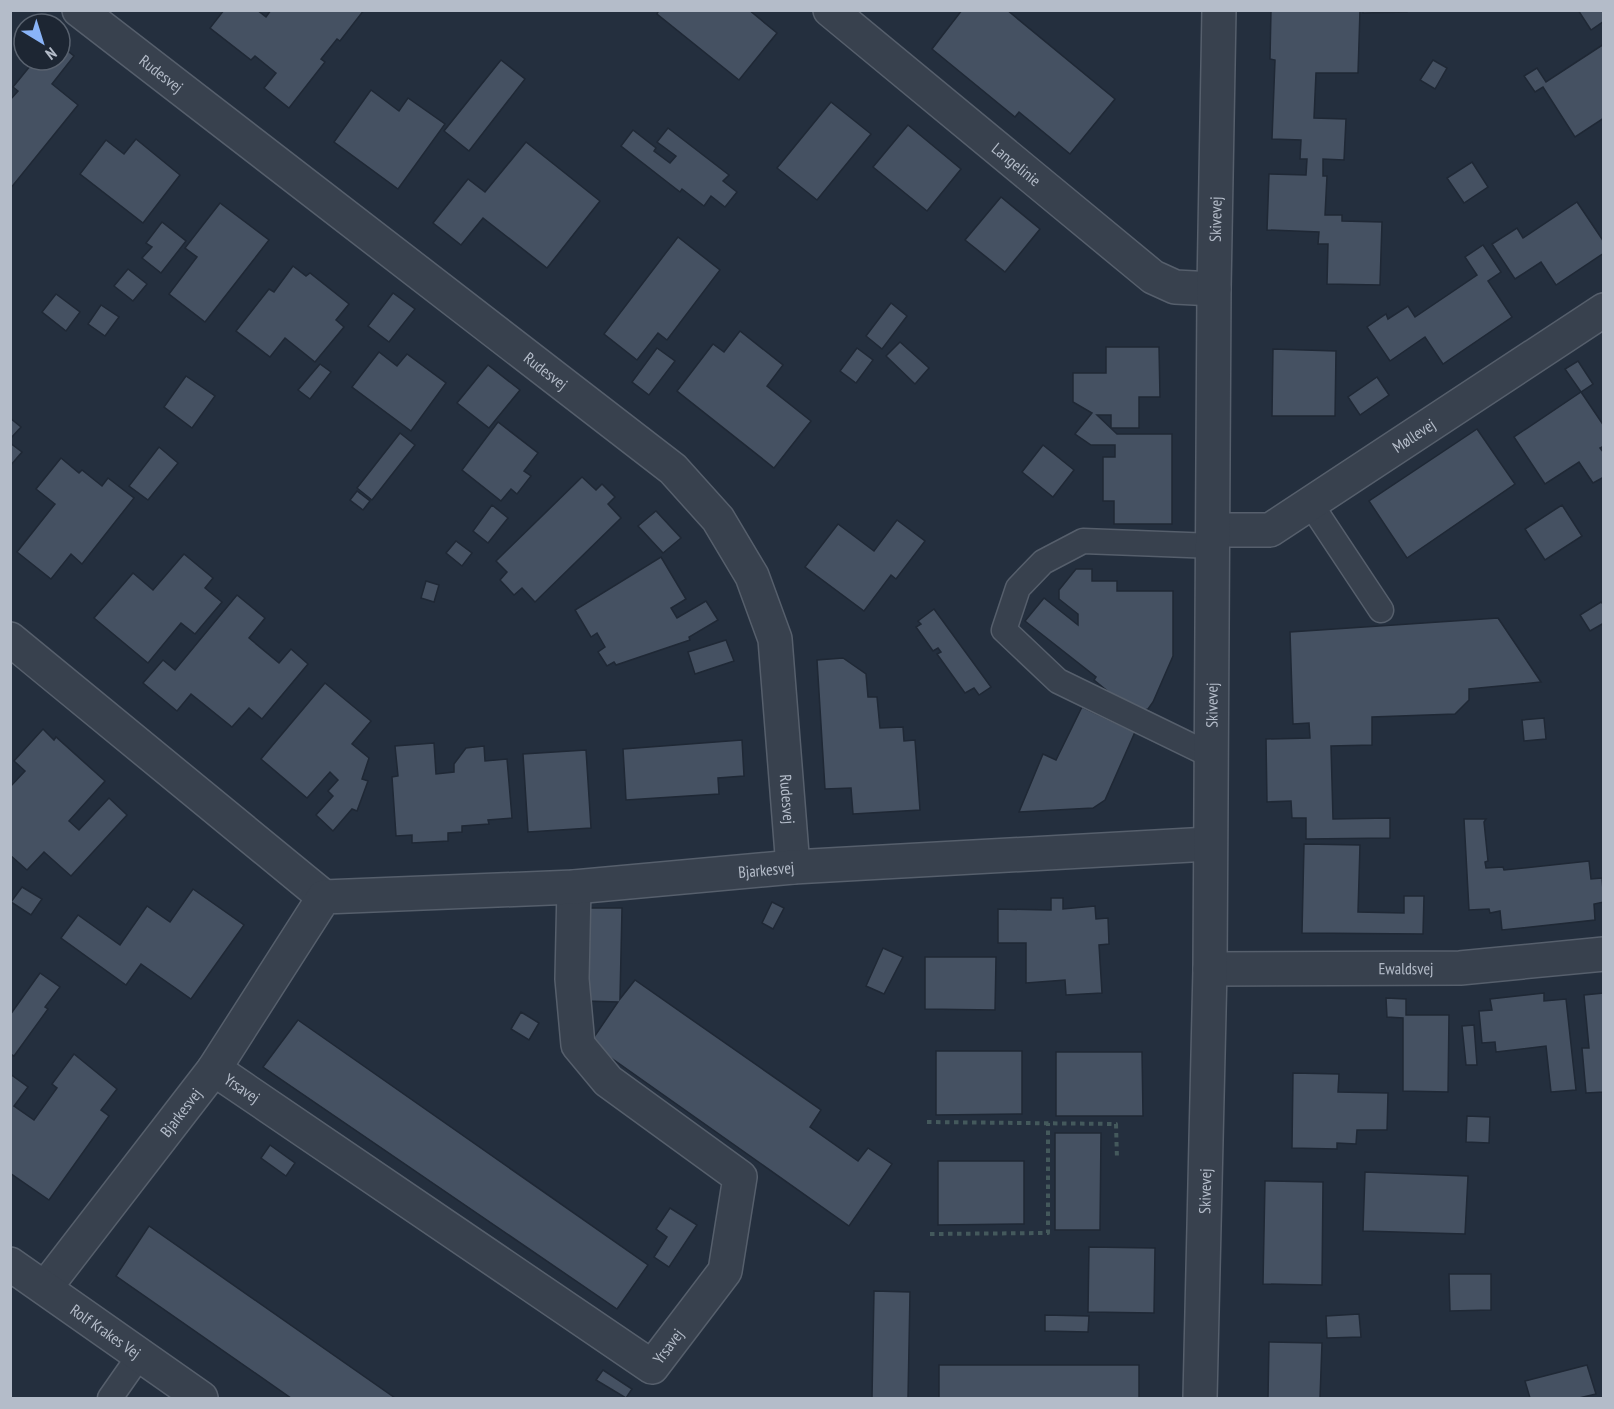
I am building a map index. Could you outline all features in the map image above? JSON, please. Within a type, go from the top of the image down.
[{"type":"street","name":"Rudesvej","points":[[79,10],[673,469],[718,519],[752,576],[775,639],[793,867]]},
{"type":"street","name":"Skivevej","points":[[1200,1398],[1210,969],[1214,289],[1219,10]]},
{"type":"street","name":"Langelinie","points":[[831,11],[1153,276],[1175,287],[1214,289]]},
{"type":"street","name":"Møllevej","points":[[1214,538],[1270,530],[1604,310]]},
{"type":"street","points":[[10,639],[324,897]]},
{"type":"street","name":"Bjarkesvej","points":[[45,1288],[214,1069],[324,897],[574,887],[793,867],[1209,844]]},
{"type":"street","name":"Yrsavej","points":[[214,1069],[652,1367],[725,1271],[740,1177],[608,1081],[578,1045],[572,979],[574,887]]},
{"type":"street","name":"Ewaldsvej","points":[[1210,969],[1460,968],[1604,954]]},
{"type":"street","name":"Rolf Krakes Vej","points":[[10,1264],[201,1398]]},
{"type":"lane","points":[[1310,503],[1381,610]]},
{"type":"lane","points":[[1212,756],[1058,681],[1004,630],[1018,588],[1042,562],[1083,541],[1214,538]]},
{"type":"lane","points":[[110,1398],[140,1355]]},
{"type":"path","points":[[927,1122],[1116,1124],[1117,1159]]},
{"type":"path","points":[[930,1234],[1048,1233],[1048,1123]]},
{"type":"building","points":[[224,10],[257,10],[266,17],[271,10],[364,10],[340,41],[337,39],[321,59],[325,62],[289,108],[264,88],[276,73],[255,56],[251,60],[210,28]]},
{"type":"building","points":[[659,10],[749,10],[777,33],[739,80],[657,14]]},
{"type":"building","points":[[962,10],[1007,10],[1115,99],[1070,154],[1019,112],[1015,117],[932,49]]},
{"type":"building","points":[[1271,10],[1360,10],[1358,73],[1316,73],[1314,118],[1346,119],[1344,160],[1323,159],[1323,176],[1327,176],[1325,215],[1342,215],[1342,221],[1382,222],[1380,285],[1327,284],[1328,244],[1318,244],[1319,232],[1267,230],[1269,174],[1306,175],[1307,159],[1300,159],[1301,140],[1272,139],[1275,60],[1270,59]]},
{"type":"building","points":[[1363,10],[1407,10],[1407,12],[1363,13]]},
{"type":"building","points":[[1578,10],[1604,10],[1604,21],[1591,30]]},
{"type":"building","points":[[1604,44],[1604,118],[1575,137],[1543,87],[1535,92],[1524,76],[1537,68],[1546,82]]},
{"type":"building","points":[[501,60],[525,79],[469,151],[444,131]]},
{"type":"building","points":[[1433,60],[1447,68],[1435,89],[1420,80]]},
{"type":"building","points":[[25,72],[61,72],[52,84],[78,105],[10,189],[10,100],[18,91],[13,87]]},
{"type":"building","points":[[371,90],[399,111],[408,98],[445,124],[398,189],[334,142]]},
{"type":"building","points":[[831,102],[871,134],[817,200],[777,168]]},
{"type":"building","points":[[908,125],[961,169],[927,211],[873,167]]},
{"type":"building","points":[[668,128],[729,175],[723,181],[737,192],[725,207],[711,196],[704,206],[682,189],[680,192],[621,146],[633,130],[656,148],[654,151],[670,163],[676,156],[657,142]]},
{"type":"building","points":[[136,139],[180,175],[143,223],[80,174],[106,140],[124,154]]},
{"type":"building","points":[[526,142],[600,201],[547,268],[483,218],[461,245],[433,223],[468,179],[485,192]]},
{"type":"building","points":[[1472,162],[1488,187],[1464,203],[1447,178]]},
{"type":"building","points":[[1001,197],[1040,229],[1005,272],[965,240]]},
{"type":"building","points":[[1577,202],[1604,242],[1604,253],[1556,285],[1541,262],[1515,279],[1492,244],[1517,228],[1523,238]]},
{"type":"building","points":[[220,203],[269,240],[205,322],[169,294],[197,257],[185,248]]},
{"type":"building","points":[[162,222],[186,241],[161,273],[142,258],[152,247],[146,243]]},
{"type":"building","points":[[678,237],[720,270],[667,340],[658,333],[637,360],[604,334]]},
{"type":"building","points":[[1483,245],[1501,272],[1488,281],[1512,317],[1443,364],[1425,337],[1390,361],[1367,327],[1386,314],[1388,319],[1408,306],[1415,317],[1477,275],[1465,257]]},
{"type":"building","points":[[293,266],[306,276],[310,273],[349,304],[336,320],[344,327],[315,362],[285,338],[270,357],[236,331],[269,289],[274,292]]},
{"type":"building","points":[[128,269],[147,284],[133,301],[114,286]]},
{"type":"building","points":[[393,293],[415,309],[389,342],[368,326]]},
{"type":"building","points":[[56,294],[80,312],[66,331],[42,312]]},
{"type":"building","points":[[891,303],[907,316],[882,349],[866,336]]},
{"type":"building","points":[[101,305],[119,317],[105,336],[88,324]]},
{"type":"building","points":[[740,331],[783,365],[767,386],[811,421],[774,468],[677,391],[713,344],[724,352]]},
{"type":"building","points":[[900,342],[929,368],[915,384],[886,356]]},
{"type":"building","points":[[1106,347],[1159,347],[1160,397],[1139,397],[1139,428],[1111,428],[1111,415],[1097,415],[1117,434],[1172,434],[1172,524],[1114,524],[1114,501],[1103,501],[1103,457],[1115,457],[1115,445],[1091,445],[1075,434],[1092,413],[1073,402],[1073,373],[1106,373]]},
{"type":"building","points":[[657,348],[675,361],[649,395],[632,382]]},
{"type":"building","points":[[857,348],[873,360],[856,383],[840,371]]},
{"type":"building","points":[[1273,349],[1336,351],[1335,416],[1272,416]]},
{"type":"building","points":[[379,352],[397,366],[407,354],[446,383],[411,431],[352,387]]},
{"type":"building","points":[[1578,361],[1593,384],[1581,392],[1565,369]]},
{"type":"building","points":[[320,364],[331,372],[310,399],[298,390]]},
{"type":"building","points":[[488,365],[520,390],[489,428],[457,403]]},
{"type":"building","points":[[186,376],[215,396],[192,428],[164,407]]},
{"type":"building","points":[[1377,377],[1389,395],[1360,415],[1348,397]]},
{"type":"building","points":[[1581,392],[1604,426],[1604,446],[1600,448],[1604,453],[1604,477],[1593,483],[1579,462],[1545,484],[1514,437]]},
{"type":"building","points":[[10,418],[21,427],[10,439]]},
{"type":"building","points":[[498,422],[538,453],[524,471],[531,476],[517,494],[511,489],[501,501],[462,470]]},
{"type":"building","points":[[1477,429],[1515,484],[1407,558],[1369,501]]},
{"type":"building","points":[[400,433],[415,445],[372,500],[357,488]]},
{"type":"building","points":[[10,443],[22,452],[10,466]]},
{"type":"building","points":[[1043,445],[1074,470],[1053,497],[1022,472]]},
{"type":"building","points":[[159,447],[178,463],[148,500],[129,486]]},
{"type":"building","points":[[61,458],[79,473],[82,470],[102,486],[108,478],[134,498],[82,564],[71,554],[51,579],[17,552],[55,504],[36,489]]},
{"type":"building","points":[[582,477],[596,490],[602,484],[615,497],[608,504],[621,518],[535,602],[522,588],[514,595],[500,580],[507,572],[496,561]]},
{"type":"building","points":[[357,491],[370,501],[363,510],[350,500]]},
{"type":"building","points":[[492,505],[508,518],[488,543],[473,531]]},
{"type":"building","points":[[1562,505],[1582,536],[1545,560],[1525,529]]},
{"type":"building","points":[[656,511],[681,538],[663,553],[638,526]]},
{"type":"building","points":[[897,520],[925,541],[896,579],[891,575],[864,611],[805,567],[838,524],[874,551]]},
{"type":"building","points":[[456,541],[472,553],[462,566],[446,553]]},
{"type":"building","points":[[184,554],[213,578],[205,588],[222,602],[195,634],[181,623],[148,663],[94,618],[133,573],[153,590]]},
{"type":"building","points":[[661,557],[686,599],[671,608],[677,618],[706,601],[718,620],[689,637],[690,640],[607,666],[598,652],[605,647],[597,633],[591,637],[575,610]]},
{"type":"building","points":[[1076,569],[1092,569],[1092,581],[1117,581],[1117,591],[1173,591],[1173,656],[1148,709],[1131,710],[1094,680],[1096,677],[1025,621],[1044,598],[1078,625],[1078,614],[1059,599],[1059,590]]},
{"type":"building","points":[[426,581],[439,585],[434,602],[421,598]]},
{"type":"building","points":[[237,595],[265,618],[249,638],[279,663],[291,649],[308,664],[262,719],[249,708],[232,727],[191,694],[177,711],[143,683],[163,660],[175,670]]},
{"type":"building","points":[[1601,602],[1604,605],[1604,623],[1590,631],[1580,615]]},
{"type":"building","points":[[934,609],[991,687],[979,695],[974,688],[965,693],[937,654],[941,652],[938,648],[933,651],[916,627],[921,624],[918,621]]},
{"type":"building","points":[[1498,618],[1541,682],[1469,689],[1469,700],[1455,714],[1372,717],[1372,745],[1331,746],[1333,819],[1390,818],[1390,838],[1306,839],[1306,818],[1292,818],[1291,801],[1267,802],[1266,739],[1310,738],[1309,723],[1293,724],[1290,632]]},
{"type":"building","points":[[726,640],[734,661],[695,674],[688,652]]},
{"type":"building","points":[[843,658],[866,674],[868,697],[877,697],[880,728],[903,727],[904,741],[915,740],[920,810],[853,814],[851,788],[825,789],[817,660]]},
{"type":"building","points":[[325,683],[371,721],[352,744],[369,758],[362,779],[368,781],[357,811],[352,809],[333,831],[316,815],[333,796],[328,791],[338,780],[330,772],[307,798],[261,759]]},
{"type":"building","points":[[1082,707],[1135,732],[1105,800],[1093,808],[1019,812],[1043,754],[1056,760]]},
{"type":"building","points":[[1544,718],[1546,739],[1524,741],[1522,720]]},
{"type":"building","points":[[43,729],[54,740],[56,737],[105,781],[69,821],[79,830],[109,798],[127,815],[71,876],[44,852],[27,870],[10,855],[10,787],[25,771],[14,761]]},
{"type":"building","points":[[742,740],[744,776],[718,778],[719,794],[626,800],[623,749]]},
{"type":"building","points":[[434,743],[436,774],[454,772],[454,764],[466,748],[484,746],[485,761],[507,759],[512,818],[488,820],[489,824],[462,826],[462,832],[448,833],[448,841],[412,843],[412,835],[396,836],[392,777],[398,776],[395,746]]},
{"type":"building","points":[[586,750],[591,828],[528,832],[523,754]]},
{"type":"building","points":[[1464,819],[1486,819],[1484,822],[1488,861],[1485,862],[1486,868],[1503,867],[1504,870],[1589,861],[1591,879],[1602,878],[1604,902],[1594,904],[1595,920],[1502,930],[1500,911],[1490,913],[1489,909],[1469,910]]},
{"type":"building","points":[[1304,844],[1360,845],[1358,912],[1404,913],[1404,896],[1424,896],[1423,934],[1302,933]]},
{"type":"building","points":[[22,887],[42,899],[31,915],[11,902]]},
{"type":"building","points":[[193,889],[244,925],[191,999],[141,964],[126,985],[61,938],[78,915],[120,945],[147,906],[170,922]]},
{"type":"building","points":[[1051,898],[1063,898],[1063,909],[1095,906],[1096,919],[1108,918],[1109,944],[1099,945],[1102,993],[1066,995],[1065,980],[1026,983],[1026,943],[998,943],[998,909],[1051,910]]},
{"type":"building","points":[[772,902],[784,908],[773,929],[762,923]]},
{"type":"building","points":[[587,908],[622,908],[620,999],[635,980],[821,1110],[810,1127],[858,1161],[868,1148],[892,1164],[849,1226],[590,1043],[618,1002],[585,1001]]},
{"type":"building","points":[[883,948],[903,957],[884,994],[866,986]]},
{"type":"building","points":[[925,957],[996,957],[995,1010],[925,1009]]},
{"type":"building","points":[[40,973],[60,987],[45,1007],[48,1009],[14,1056],[10,1054],[10,1015]]},
{"type":"building","points":[[1544,993],[1544,1001],[1566,999],[1576,1090],[1551,1092],[1546,1046],[1496,1052],[1495,1042],[1482,1043],[1479,1011],[1492,1010],[1490,999]]},
{"type":"building","points":[[1604,993],[1604,1092],[1586,1093],[1582,1048],[1589,1048],[1584,995]]},
{"type":"building","points":[[1386,998],[1406,999],[1406,1015],[1449,1015],[1448,1092],[1403,1091],[1403,1018],[1387,1017]]},
{"type":"building","points":[[521,1012],[539,1023],[529,1040],[511,1029]]},
{"type":"building","points":[[298,1020],[648,1265],[617,1309],[263,1067]]},
{"type":"building","points":[[1474,1025],[1477,1065],[1466,1065],[1462,1026]]},
{"type":"building","points":[[936,1051],[1022,1051],[1022,1114],[936,1115]]},
{"type":"building","points":[[1056,1052],[1142,1052],[1143,1116],[1056,1116]]},
{"type":"building","points":[[74,1054],[117,1089],[101,1110],[109,1116],[49,1200],[10,1173],[10,1074],[28,1087],[14,1106],[34,1120],[57,1088],[52,1084]]},
{"type":"building","points":[[1293,1073],[1339,1074],[1338,1092],[1388,1093],[1387,1130],[1357,1130],[1356,1144],[1337,1143],[1337,1149],[1292,1148]]},
{"type":"building","points":[[1467,1116],[1490,1117],[1489,1143],[1466,1142]]},
{"type":"building","points":[[1055,1133],[1101,1133],[1100,1230],[1055,1230]]},
{"type":"building","points":[[270,1145],[295,1163],[286,1176],[261,1158]]},
{"type":"building","points":[[938,1161],[1024,1161],[1024,1224],[938,1225]]},
{"type":"building","points":[[1365,1172],[1468,1176],[1465,1234],[1363,1231]]},
{"type":"building","points":[[1265,1181],[1323,1182],[1322,1285],[1263,1284]]},
{"type":"building","points":[[670,1208],[697,1225],[669,1267],[654,1257],[667,1237],[656,1229]]},
{"type":"building","points":[[149,1226],[395,1398],[291,1398],[116,1276]]},
{"type":"building","points":[[1089,1247],[1155,1248],[1154,1313],[1088,1312]]},
{"type":"building","points":[[1449,1274],[1491,1274],[1491,1310],[1450,1311]]},
{"type":"building","points":[[874,1291],[910,1292],[908,1398],[872,1398]]},
{"type":"building","points":[[1359,1314],[1361,1337],[1327,1338],[1326,1316]]},
{"type":"building","points":[[1045,1315],[1089,1316],[1088,1332],[1045,1331]]},
{"type":"building","points":[[1269,1342],[1322,1343],[1320,1398],[1268,1398]]},
{"type":"building","points":[[939,1365],[1139,1365],[1139,1398],[939,1398]]},
{"type":"building","points":[[1587,1365],[1596,1394],[1579,1398],[1530,1398],[1525,1381]]},
{"type":"building","points":[[603,1370],[632,1389],[626,1398],[596,1380]]}]
